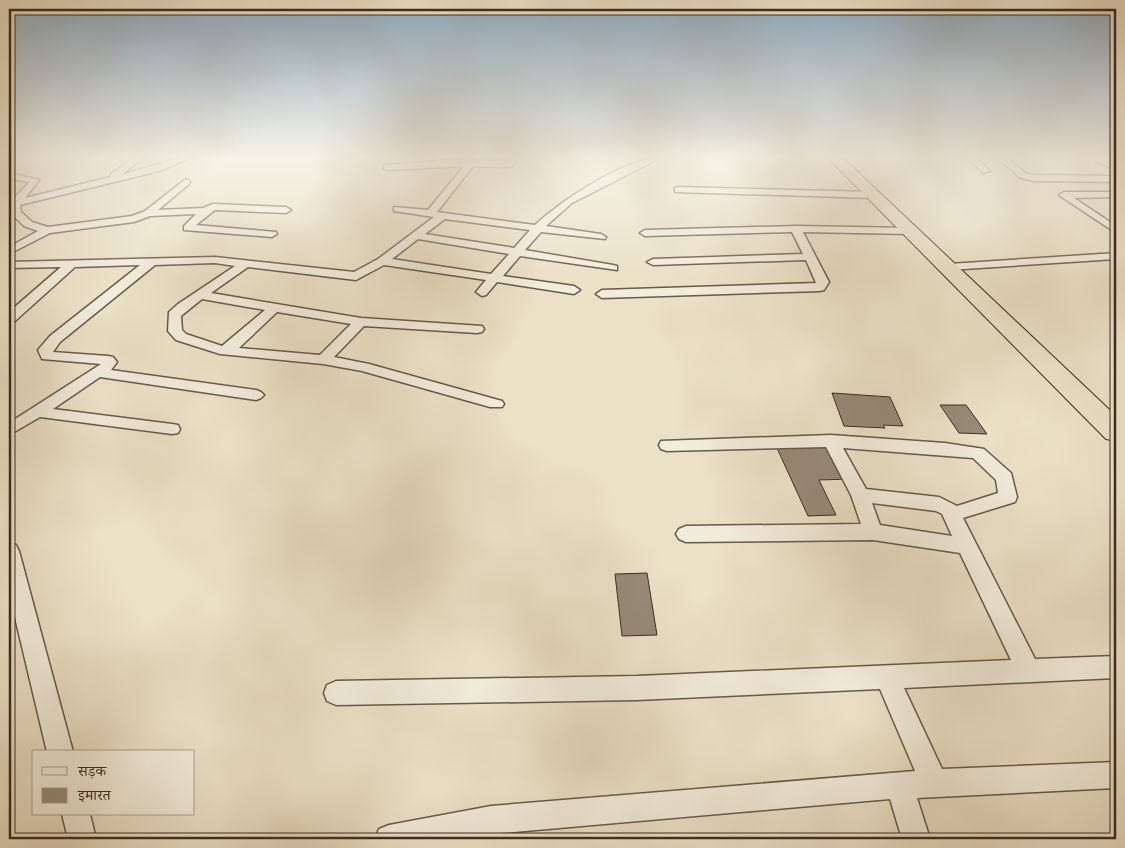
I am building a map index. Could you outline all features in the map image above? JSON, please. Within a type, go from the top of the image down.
[{"type":"highway","points":[[877,198],[1116,432]]},
{"type":"street","points":[[20,198],[15,203],[16,213],[28,224],[47,230]]},
{"type":"street","points":[[15,203],[38,198]]},
{"type":"street","points":[[9,251],[47,230],[134,219],[148,213],[167,198]]},
{"type":"street","points":[[430,213],[443,198]]},
{"type":"street","points":[[482,292],[539,228],[576,198]]},
{"type":"street","points":[[1068,198],[1116,230]]},
{"type":"street","points":[[148,213],[205,211],[216,207],[286,210]]},
{"type":"street","points":[[397,209],[445,214],[602,237]]},
{"type":"street","points":[[205,211],[188,230],[272,234]]},
{"type":"street","points":[[12,268],[74,262],[215,260],[351,276],[361,274],[382,261],[445,214]]},
{"type":"street","points":[[645,233],[796,229],[912,230]]},
{"type":"street","points":[[602,294],[820,287],[823,282],[796,229]]},
{"type":"street","points":[[418,236],[613,268]]},
{"type":"street","points":[[949,267],[1116,256]]},
{"type":"street","points":[[653,262],[810,257]]},
{"type":"street","points":[[9,430],[100,373],[110,362],[46,356],[45,350],[55,339],[154,260]]},
{"type":"street","points":[[382,261],[574,290]]},
{"type":"street","points":[[9,319],[74,262]]},
{"type":"street","points":[[247,263],[174,315],[175,331],[181,337],[227,350],[323,360],[364,367],[496,404]]},
{"type":"street","points":[[200,295],[361,322],[477,329]]},
{"type":"street","points":[[227,350],[274,308]]},
{"type":"street","points":[[323,360],[361,322]]},
{"type":"street","points":[[100,373],[256,395]]},
{"type":"street","points":[[1095,411],[1116,412]]},
{"type":"street","points":[[38,412],[172,428]]},
{"type":"street","points":[[831,441],[860,495],[873,532]]},
{"type":"street","points":[[667,446],[831,441],[945,448],[978,453],[1005,478],[1008,497],[954,514]]},
{"type":"street","points":[[860,495],[939,504],[954,514],[1028,670]]},
{"type":"street","points":[[686,534],[873,532],[969,546]]},
{"type":"street","points":[[9,551],[59,750]]},
{"type":"street","points":[[336,693],[637,688],[1116,667]]},
{"type":"street","points":[[886,676],[935,784]]},
{"type":"street","points":[[389,839],[491,820],[899,785],[1116,775]]},
{"type":"street","points":[[899,785],[916,839]]},
{"type":"street","points":[[76,816],[82,839]]},
{"type":"building","points":[[832,393],[890,397],[903,426],[883,425],[885,428],[844,426]]},
{"type":"building","points":[[940,405],[966,405],[987,434],[959,433]]},
{"type":"building","points":[[830,444],[849,479],[819,480],[836,515],[808,516],[776,446]]},
{"type":"building","points":[[647,573],[657,635],[622,636],[615,574]]}]
